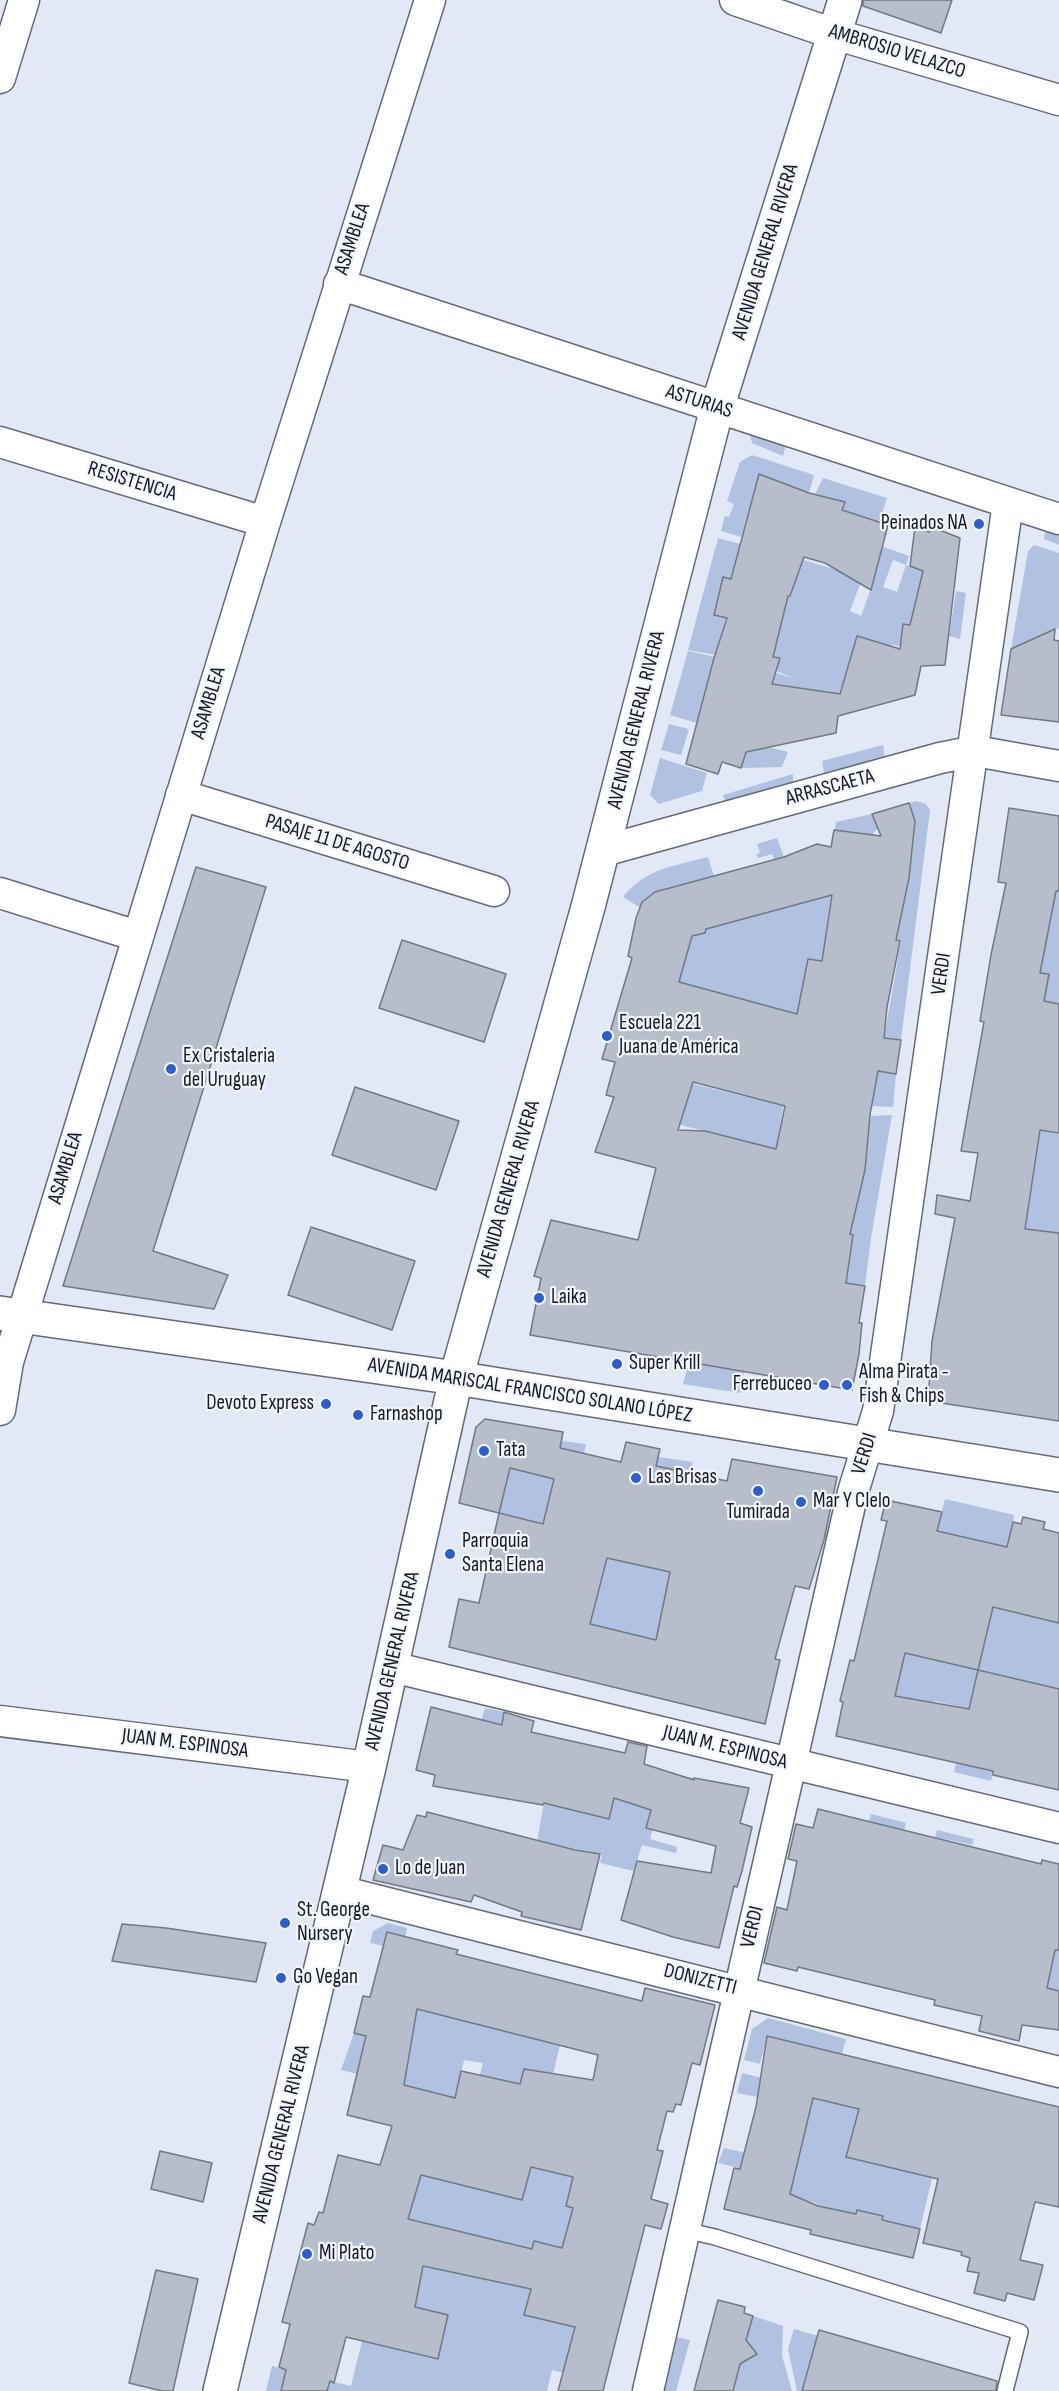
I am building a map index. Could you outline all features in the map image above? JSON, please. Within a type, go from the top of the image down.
[{"type":"main road","name":"AVENIDA GENERAL RIVERA","points":[[220,2391],[369,1767],[456,1378],[603,851],[717,408],[845,0]]},
{"type":"main road","name":"AVENIDA MARISCAL FRANCISCO SOLANO LÓPEZ","points":[[11,1314],[456,1378],[1059,1475]]},
{"type":"street","points":[[0,78],[24,0]]},
{"type":"street","name":"ASAMBLEA","points":[[0,1410],[8,1362],[11,1314],[137,936],[339,284],[430,0]]},
{"type":"street","name":"AMBROSIO VELAZCO","points":[[735,0],[834,34],[1059,100]]},
{"type":"street","name":"ASTURIAS","points":[[339,284],[1059,519]]},
{"type":"street","name":"RESISTENCIA","points":[[0,442],[265,522]]},
{"type":"street","name":"VERDI","points":[[648,2391],[853,1492],[878,1411],[975,751],[1008,503]]},
{"type":"street","name":"ARRASCAETA","points":[[603,851],[928,761],[975,751],[1059,766]]},
{"type":"street","name":"PASAJE 11 DE AGOSTO","points":[[181,795],[494,891]]},
{"type":"street","points":[[0,893],[137,936]]},
{"type":"street","name":"JUAN M. ESPINOSA","points":[[392,1666],[1059,1828]]},
{"type":"street","name":"JUAN M. ESPINOSA","points":[[0,1721],[369,1767]]},
{"type":"street","name":"DONIZETTI","points":[[340,1891],[739,1989],[1059,2072]]},
{"type":"lane","points":[[684,2230],[714,2237],[1020,2332],[1005,2391]]},
{"type":"shaded area","points":[[750,434],[786,445],[783,456],[752,443]]},
{"type":"shaded area","points":[[752,455],[814,475],[809,493],[759,474],[741,537],[721,531],[725,516],[729,517],[734,504],[727,501],[740,462]]},
{"type":"shaded area","points":[[823,478],[887,498],[879,522],[842,510],[845,502],[815,494]]},
{"type":"shaded area","points":[[1045,532],[1059,534],[1059,545],[1044,539]]},
{"type":"shaded area","points":[[718,538],[741,544],[731,579],[724,577],[714,614],[726,618],[715,655],[688,650]]},
{"type":"shaded area","points":[[873,543],[909,556],[906,565],[923,571],[910,625],[903,624],[901,646],[891,645],[888,654],[856,689],[841,687],[840,695],[803,688],[790,713],[761,745],[788,752],[782,767],[741,768],[758,706],[746,665],[794,678],[776,671],[771,657],[778,593],[791,596],[795,583],[788,580],[797,558],[840,571]],"holes":[[[893,560],[906,565],[897,592],[883,587]],[[862,579],[873,583],[861,616],[850,611]]]},
{"type":"shaded area","points":[[1034,545],[1059,553],[1059,628],[1011,649],[1028,551]]},
{"type":"shaded area","points":[[956,591],[966,593],[960,639],[949,636]]},
{"type":"shaded area","points":[[688,651],[716,657],[697,723],[670,715]]},
{"type":"shaded area","points":[[669,724],[689,729],[681,755],[661,750]]},
{"type":"shaded area","points":[[883,745],[885,758],[824,774],[822,761]]},
{"type":"shaded area","points":[[660,758],[707,773],[702,791],[659,804],[650,795]]},
{"type":"shaded area","points":[[793,774],[793,783],[725,801],[723,795]]},
{"type":"shaded area","points":[[917,801],[926,804],[930,810],[901,1040],[884,1038],[901,941],[896,940],[915,821],[909,803]]},
{"type":"shaded area","points":[[872,814],[878,828],[872,835],[835,830],[836,822]]},
{"type":"shaded area","points":[[777,838],[784,857],[774,859],[772,854],[758,858],[756,855],[760,852],[757,844]]},
{"type":"shaded area","points":[[708,857],[714,876],[655,892],[639,907],[623,897],[632,887],[651,874]]},
{"type":"shaded area","points":[[1056,890],[1059,891],[1059,1004],[1043,1007],[1045,996],[1032,972],[1043,957]]},
{"type":"shaded area","points":[[816,893],[831,896],[826,931],[847,936],[830,970],[808,960],[799,1015],[679,982],[683,938],[705,933],[706,929]]},
{"type":"shaded area","points":[[878,1071],[896,1074],[893,1107],[872,1106]]},
{"type":"shaded area","points":[[693,1084],[783,1106],[776,1149],[649,1117],[654,1099],[684,1112]]},
{"type":"shaded area","points":[[1059,1112],[1054,1125],[1054,1133],[1059,1134],[1059,1254],[1053,1233],[1035,1230],[1031,1262],[986,1223],[1029,1203],[1035,1163],[1010,1159],[1033,1113]]},
{"type":"shaded area","points":[[892,1115],[865,1286],[846,1283],[853,1235],[846,1233],[871,1116]]},
{"type":"shaded area","points":[[689,1362],[744,1371],[740,1393],[683,1384]]},
{"type":"shaded area","points":[[562,1441],[586,1444],[580,1472],[556,1470]]},
{"type":"shaded area","points":[[658,1457],[693,1462],[683,1501],[650,1494]]},
{"type":"shaded area","points":[[510,1468],[554,1479],[543,1524],[499,1513]]},
{"type":"shaded area","points":[[945,1499],[1014,1515],[1007,1547],[937,1531]]},
{"type":"shaded area","points":[[568,1530],[662,1533],[688,1648],[590,1624],[606,1560]]},
{"type":"shaded area","points":[[1003,1564],[1059,1623],[1059,1689],[978,1671],[969,1709],[935,1701],[934,1705],[876,1709],[884,1672],[900,1675],[905,1653],[909,1654],[958,1597],[943,1662],[978,1670]]},
{"type":"shaded area","points":[[485,1708],[504,1712],[502,1725],[473,1747]]},
{"type":"shaded area","points":[[959,1751],[998,1754],[991,1781],[954,1772]]},
{"type":"shaded area","points":[[678,1775],[694,1778],[684,1822],[656,1817],[650,1839],[677,1847],[676,1853],[642,1845],[634,1871],[600,1863],[602,1855],[537,1841],[544,1803],[609,1817],[614,1799],[636,1805],[640,1797]]},
{"type":"shaded area","points":[[871,1814],[906,1823],[904,1830],[869,1821]]},
{"type":"shaded area","points":[[937,1830],[974,1839],[972,1845],[935,1837]]},
{"type":"shaded area","points":[[388,1923],[407,1928],[405,1938],[387,1932],[383,1946],[370,1943],[373,1931]]},
{"type":"shaded area","points":[[1055,1950],[1059,1950],[1059,1991],[1047,1988]]},
{"type":"shaded area","points":[[417,2009],[560,2045],[551,2083],[523,2075],[511,2111],[503,2109],[510,2082],[480,2075],[483,2063],[464,2060],[455,2098],[341,2070],[354,2033],[411,2047]]},
{"type":"shaded area","points":[[768,2018],[846,2039],[842,2054],[767,2037],[760,2064],[744,2060],[752,2029]]},
{"type":"shaded area","points":[[742,2073],[775,2081],[758,2097],[737,2093]]},
{"type":"shaded area","points":[[818,2079],[861,2109],[922,2166],[920,2175],[932,2178],[920,2229],[882,2220],[883,2216],[857,2210],[856,2214],[817,2209],[818,2204],[782,2192],[793,2181]]},
{"type":"shaded area","points":[[724,2148],[755,2155],[751,2171],[718,2163]]},
{"type":"shaded area","points":[[531,2167],[573,2177],[566,2206],[573,2208],[567,2230],[579,2252],[534,2241],[527,2268],[535,2270],[524,2315],[575,2327],[563,2373],[552,2370],[547,2391],[327,2391],[330,2381],[351,2386],[362,2341],[438,2360],[448,2316],[415,2307],[416,2265],[503,2283],[408,2219],[421,2175]]},
{"type":"shaded area","points":[[753,2316],[783,2326],[782,2356],[792,2391],[733,2391],[740,2364],[757,2354],[746,2340]]},
{"type":"shaded area","points":[[794,2329],[818,2336],[802,2391],[797,2391],[788,2349]]},
{"type":"shaded area","points":[[677,2337],[690,2340],[676,2391],[664,2391]]},
{"type":"shaded area","points":[[272,2366],[286,2370],[281,2391],[266,2391]]},
{"type":"building","points":[[863,0],[952,0],[941,33],[863,6]]},
{"type":"building","points":[[759,474],[809,493],[845,502],[842,510],[888,525],[871,590],[825,563],[804,557],[790,596],[788,596],[773,657],[780,658],[772,684],[840,694],[857,636],[900,649],[903,624],[910,625],[923,571],[910,566],[915,527],[929,532],[932,527],[960,538],[945,665],[921,666],[915,695],[838,716],[836,733],[746,752],[741,768],[722,762],[718,774],[686,764],[727,618],[714,615],[723,577],[731,579]]},
{"type":"building","points":[[1055,629],[1054,640],[1059,641],[1059,722],[1001,715],[1011,649]]},
{"type":"building","points":[[909,803],[915,821],[909,878],[896,940],[900,941],[887,1007],[884,1038],[901,1040],[896,1074],[878,1071],[870,1115],[865,1170],[850,1234],[853,1235],[846,1283],[865,1286],[859,1323],[862,1323],[859,1354],[852,1390],[530,1335],[541,1278],[534,1276],[551,1220],[638,1240],[656,1168],[595,1152],[614,1097],[606,1095],[615,1062],[602,1059],[632,958],[628,956],[642,902],[655,892],[784,857],[817,844],[831,847],[834,830],[881,836],[872,814]],"holes":[[[832,895],[822,961],[808,959],[797,1014],[679,982],[692,936],[705,933],[706,929]],[[693,1082],[785,1106],[776,1149],[705,1131],[678,1130]]]},
{"type":"building","points":[[1009,808],[1059,816],[1059,891],[1056,891],[1040,973],[1049,974],[1044,1001],[1059,1004],[1059,1133],[1040,1130],[1025,1229],[1059,1233],[1059,1421],[928,1401],[932,1341],[955,1218],[935,1214],[937,1195],[970,1201],[978,1153],[961,1151],[984,1022],[980,1021],[991,955],[1006,883],[998,882]]},
{"type":"building","name":"Ex Cristaleria del Uruguay","points":[[196,867],[266,887],[153,1251],[228,1275],[214,1309],[63,1286]]},
{"type":"building","points":[[402,940],[506,974],[484,1042],[379,1008]]},
{"type":"building","points":[[355,1087],[459,1121],[436,1190],[332,1155]]},
{"type":"building","points":[[311,1227],[415,1261],[392,1330],[288,1295]]},
{"type":"building","points":[[485,1419],[563,1432],[560,1448],[621,1462],[626,1442],[660,1449],[656,1466],[727,1481],[732,1459],[837,1477],[824,1540],[809,1589],[795,1586],[775,1659],[780,1660],[765,1724],[449,1647],[459,1599],[479,1603],[499,1513],[459,1503],[476,1427]],"holes":[[[510,1468],[554,1479],[543,1524],[499,1513]],[[607,1558],[670,1572],[656,1640],[590,1624]]]},
{"type":"building","points":[[886,1500],[942,1512],[937,1531],[1007,1547],[1013,1522],[1021,1524],[1023,1517],[1045,1522],[1043,1529],[1059,1533],[1059,1623],[993,1607],[978,1670],[1059,1689],[1059,1790],[993,1775],[993,1771],[836,1736],[843,1702],[840,1701],[850,1660],[854,1661],[887,1521],[881,1520]],"holes":[[[905,1653],[978,1670],[969,1709],[895,1696]]]},
{"type":"building","points":[[431,1707],[502,1725],[504,1712],[534,1721],[531,1732],[625,1753],[628,1742],[647,1746],[644,1764],[694,1780],[694,1778],[749,1788],[740,1823],[752,1827],[742,1871],[737,1887],[734,1886],[719,1948],[673,1937],[621,1920],[637,1861],[711,1873],[716,1846],[646,1828],[651,1810],[614,1798],[609,1819],[544,1803],[543,1805],[433,1786],[435,1775],[416,1770]]},
{"type":"building","points":[[818,1809],[1041,1864],[1042,1860],[1059,1864],[1059,1950],[1055,1950],[1047,1988],[1059,1991],[1059,2030],[1022,2025],[1019,2041],[979,2031],[982,2016],[934,2005],[935,2000],[798,1967],[797,1971],[764,1963],[777,1907],[787,1910],[797,1861],[788,1859],[796,1824],[813,1828]]},
{"type":"building","points":[[427,1812],[575,1850],[600,1854],[581,1930],[521,1916],[522,1912],[474,1895],[471,1902],[373,1880],[383,1845],[403,1850],[417,1815],[426,1817]]},
{"type":"building","points":[[122,1924],[266,1943],[256,1982],[112,1961]]},
{"type":"building","points":[[387,1932],[458,1950],[456,1954],[642,2001],[645,1988],[715,2005],[700,2065],[692,2063],[681,2105],[676,2104],[673,2112],[667,2111],[657,2150],[663,2151],[651,2199],[668,2204],[661,2229],[645,2225],[603,2391],[558,2391],[575,2327],[524,2315],[531,2289],[423,2266],[415,2307],[448,2315],[438,2359],[346,2337],[334,2383],[330,2381],[327,2391],[281,2391],[286,2370],[279,2367],[290,2324],[282,2322],[308,2223],[314,2225],[319,2212],[323,2213],[338,2155],[380,2165],[392,2126],[347,2115],[366,2036],[354,2033],[363,1996],[370,1997]],"holes":[[[417,2009],[598,2055],[593,2080],[524,2069],[520,2084],[461,2071],[455,2098],[404,2085]],[[531,2167],[573,2177],[566,2206],[573,2208],[562,2248],[534,2241],[532,2249],[408,2219],[421,2175],[522,2200]]]},
{"type":"building","points":[[767,2036],[1059,2107],[1059,2207],[1035,2202],[1020,2260],[1043,2265],[1034,2300],[1007,2293],[1005,2301],[974,2293],[979,2273],[967,2271],[970,2258],[961,2255],[962,2252],[923,2243],[938,2179],[846,2157],[859,2109],[813,2098],[790,2194],[818,2206],[856,2214],[857,2210],[883,2216],[882,2220],[920,2229],[913,2258],[810,2234],[811,2230],[724,2209],[734,2168],[740,2169],[756,2107]]},
{"type":"building","points":[[160,2151],[212,2163],[203,2202],[151,2189]]},
{"type":"building","points":[[156,2270],[198,2279],[173,2391],[162,2391],[129,2383]]},
{"type":"building","points":[[718,2300],[745,2307],[744,2313],[753,2316],[746,2340],[757,2354],[740,2364],[733,2391],[694,2391]]},
{"type":"building","points":[[819,2330],[997,2381],[996,2391],[802,2391]]},
{"type":"place","name":"Peinados NA","points":[[979,524]]},
{"type":"place","name":"Escuela 221 Juana de América","points":[[607,1036]]},
{"type":"place","name":"Ex Cristaleria del Uruguay","points":[[171,1069]]},
{"type":"place","name":"Laika","points":[[539,1298]]},
{"type":"place","name":"Super Krill","points":[[617,1364]]},
{"type":"place","name":"Ferrebuceo","points":[[824,1385]]},
{"type":"place","name":"Alma Pirata - Fish & Chips","points":[[847,1385]]},
{"type":"place","name":"Devoto Express","points":[[326,1404]]},
{"type":"place","name":"Farnashop","points":[[358,1415]]},
{"type":"place","name":"Tata","points":[[484,1451]]},
{"type":"place","name":"Las Brisas","points":[[636,1478]]},
{"type":"place","name":"Tumirada","points":[[758,1491]]},
{"type":"place","name":"Mar Y CIelo","points":[[801,1502]]},
{"type":"place","name":"Parroquia Santa Elena","points":[[450,1554]]},
{"type":"place","name":"Lo de Juan","points":[[383,1869]]},
{"type":"place","name":"St. George Nursery","points":[[285,1923]]},
{"type":"place","name":"Go Vegan","points":[[281,1978]]},
{"type":"place","name":"Mi Plato","points":[[307,2254]]}]
